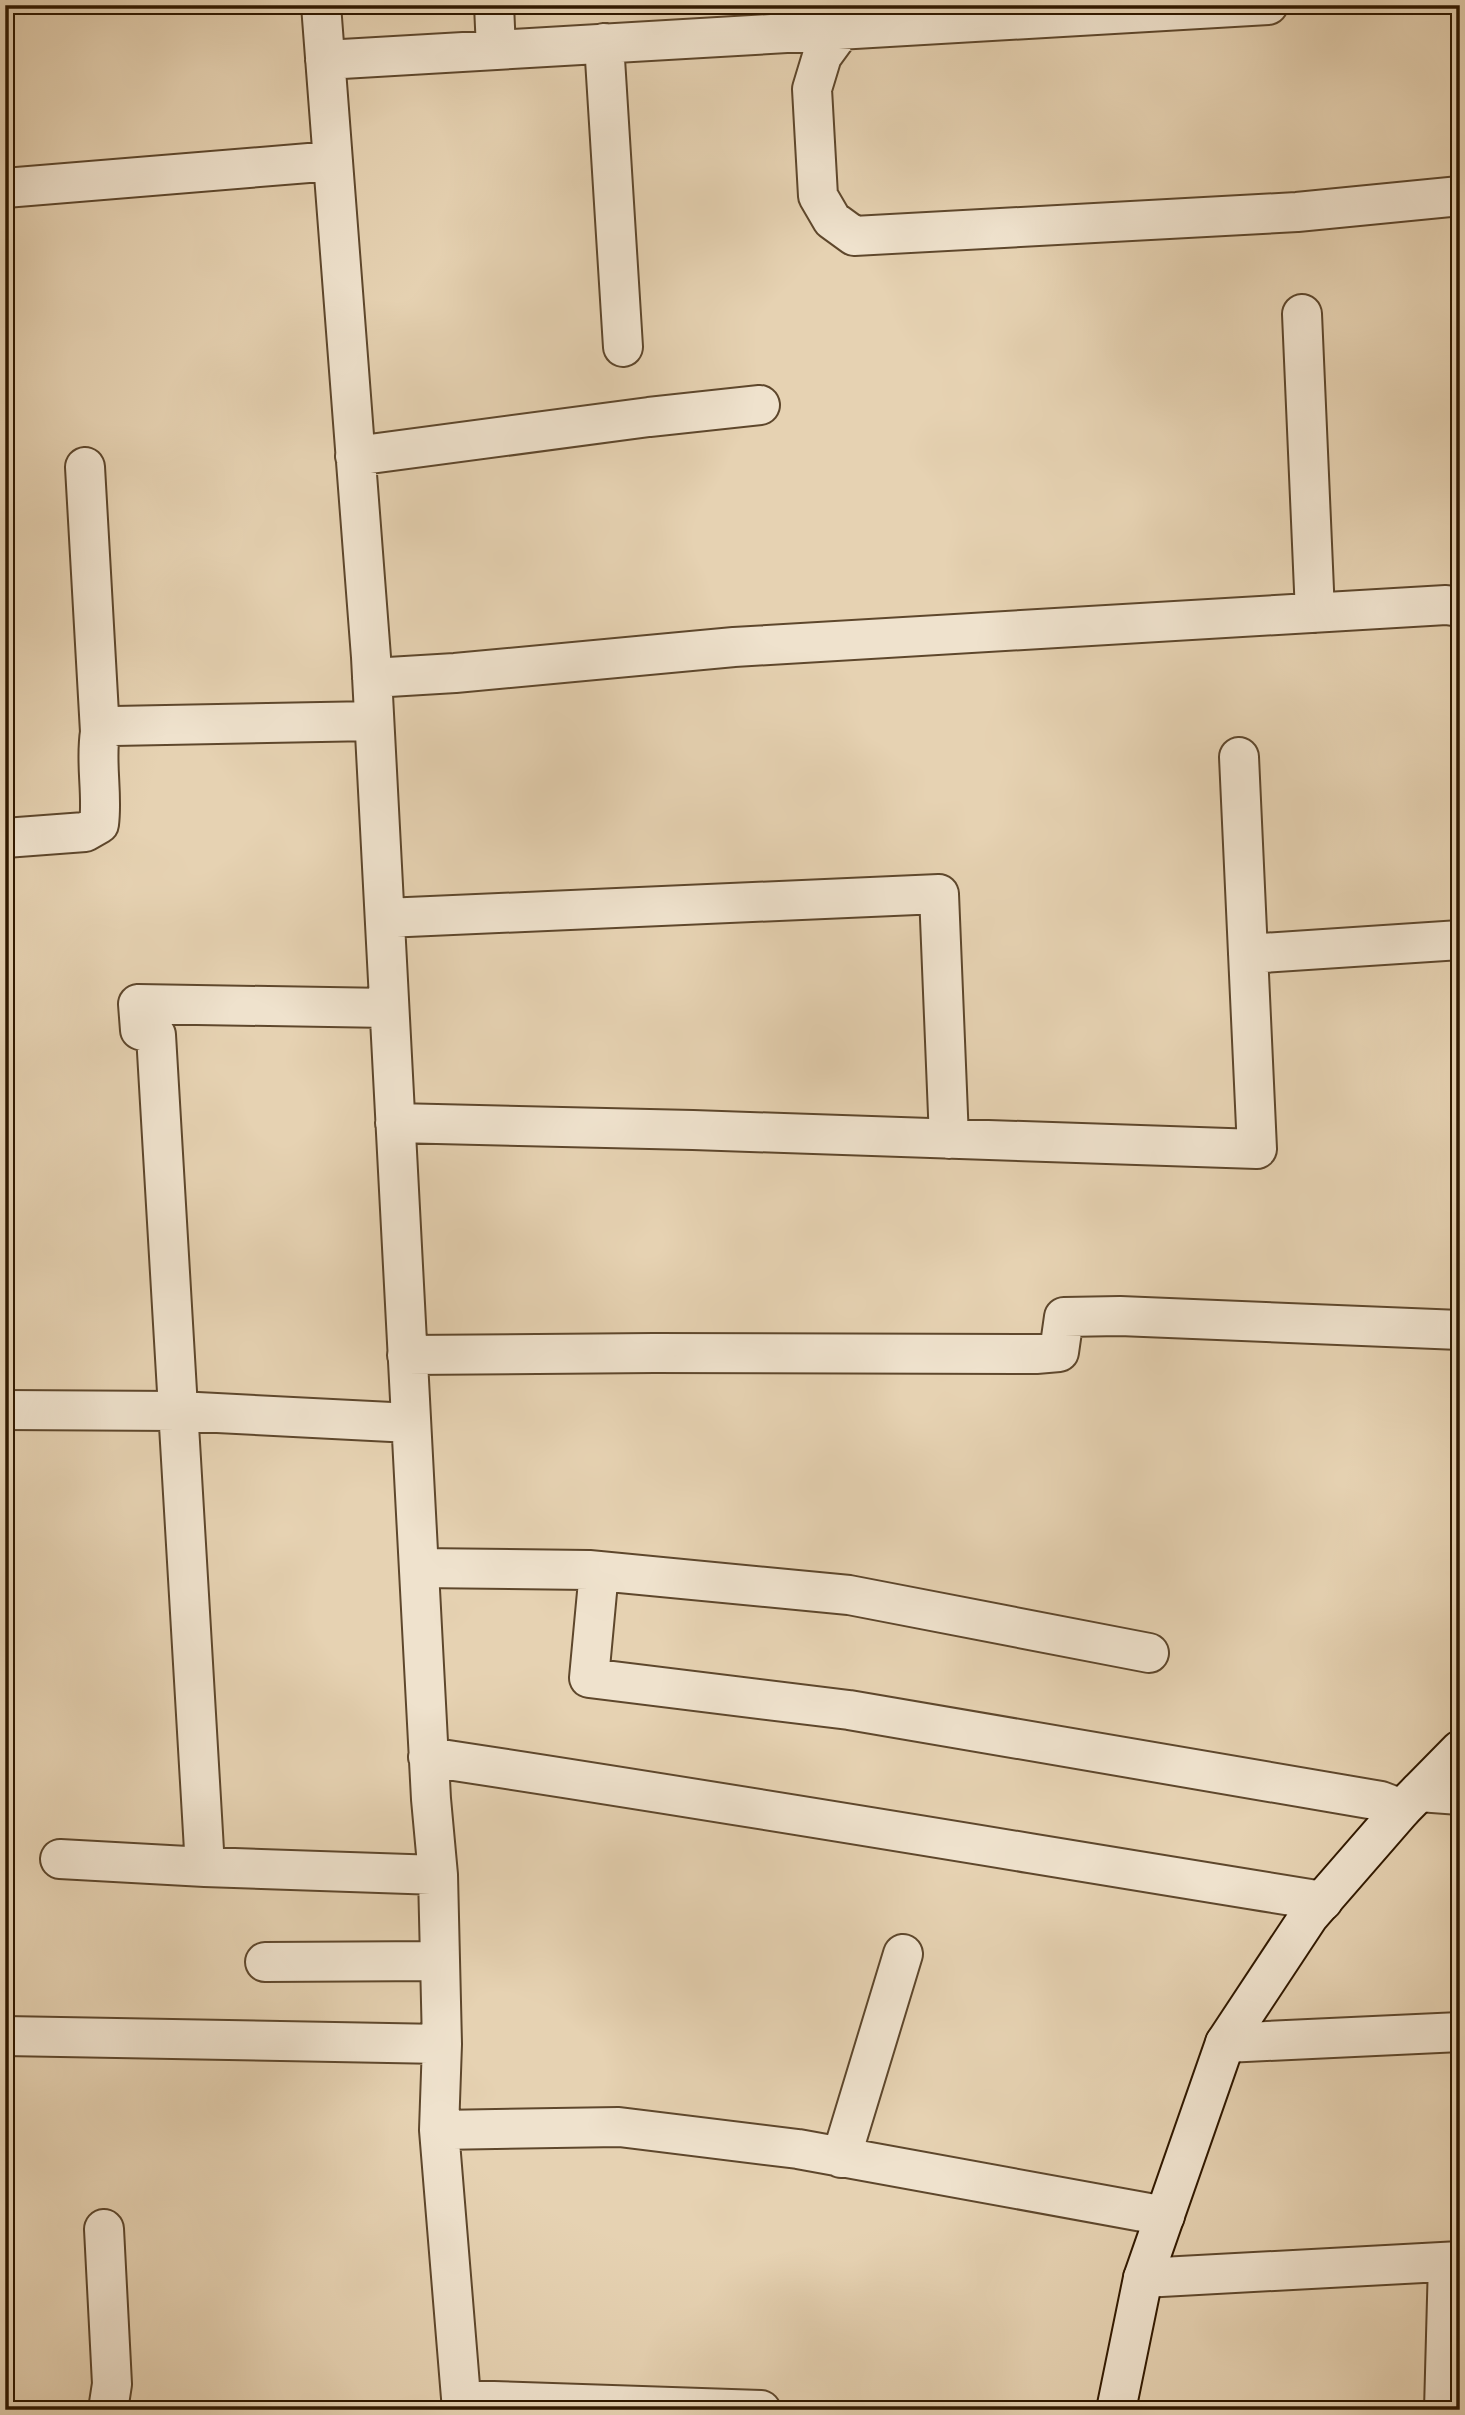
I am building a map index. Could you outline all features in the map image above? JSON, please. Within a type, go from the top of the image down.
[{"type":"street","points":[[321,5],[372,678],[428,1757],[438,1874],[442,2044],[439,2130],[462,2405],[761,2410]]},
{"type":"street","points":[[494,5],[496,49]]},
{"type":"street","points":[[326,60],[1268,5]]},
{"type":"street","points":[[841,30],[822,56],[812,89],[818,196],[832,220],[854,236],[1297,212],[1460,195]]},
{"type":"street","points":[[604,43],[623,347]]},
{"type":"street","points":[[5,188],[333,161]]},
{"type":"street","points":[[1301,314],[1315,613]]},
{"type":"street","points":[[355,456],[649,416],[760,405]]},
{"type":"street","points":[[5,838],[85,832],[99,824],[101,807],[97,751],[100,732],[85,467]]},
{"type":"street","points":[[372,678],[455,673],[734,647],[1446,605],[1460,607]]},
{"type":"street","points":[[100,732],[114,726],[374,721]]},
{"type":"street","points":[[395,1123],[1256,1149],[1239,757]]},
{"type":"street","points":[[385,918],[939,894],[949,1139]]},
{"type":"street","points":[[1248,954],[1460,940]]},
{"type":"street","points":[[205,1867],[156,1035],[140,1030],[138,1003],[389,1009]]},
{"type":"street","points":[[407,1355],[1036,1354],[1059,1352],[1063,1317],[1120,1316],[1460,1330]]},
{"type":"street","points":[[5,1410],[178,1411],[411,1423]]},
{"type":"street","points":[[419,1568],[598,1571],[849,1595],[1149,1653]]},
{"type":"street","points":[[598,1571],[589,1678],[849,1710],[1381,1801],[1410,1801],[1460,1794]]},
{"type":"street","points":[[1116,2410],[1143,2278],[1225,2043],[1309,1916],[1410,1801],[1460,1751]]},
{"type":"street","points":[[428,1757],[707,1799],[1323,1901]]},
{"type":"street","points":[[60,1859],[205,1867],[438,1874]]},
{"type":"street","points":[[841,2158],[903,1954]]},
{"type":"street","points":[[265,1962],[439,1961]]},
{"type":"street","points":[[1225,2043],[1460,2032]]},
{"type":"street","points":[[5,2036],[442,2044]]},
{"type":"street","points":[[439,2130],[620,2127],[799,2149],[1165,2216]]},
{"type":"street","points":[[104,2229],[112,2384],[108,2410]]},
{"type":"street","points":[[1143,2278],[1454,2262],[1444,2410]]}]
